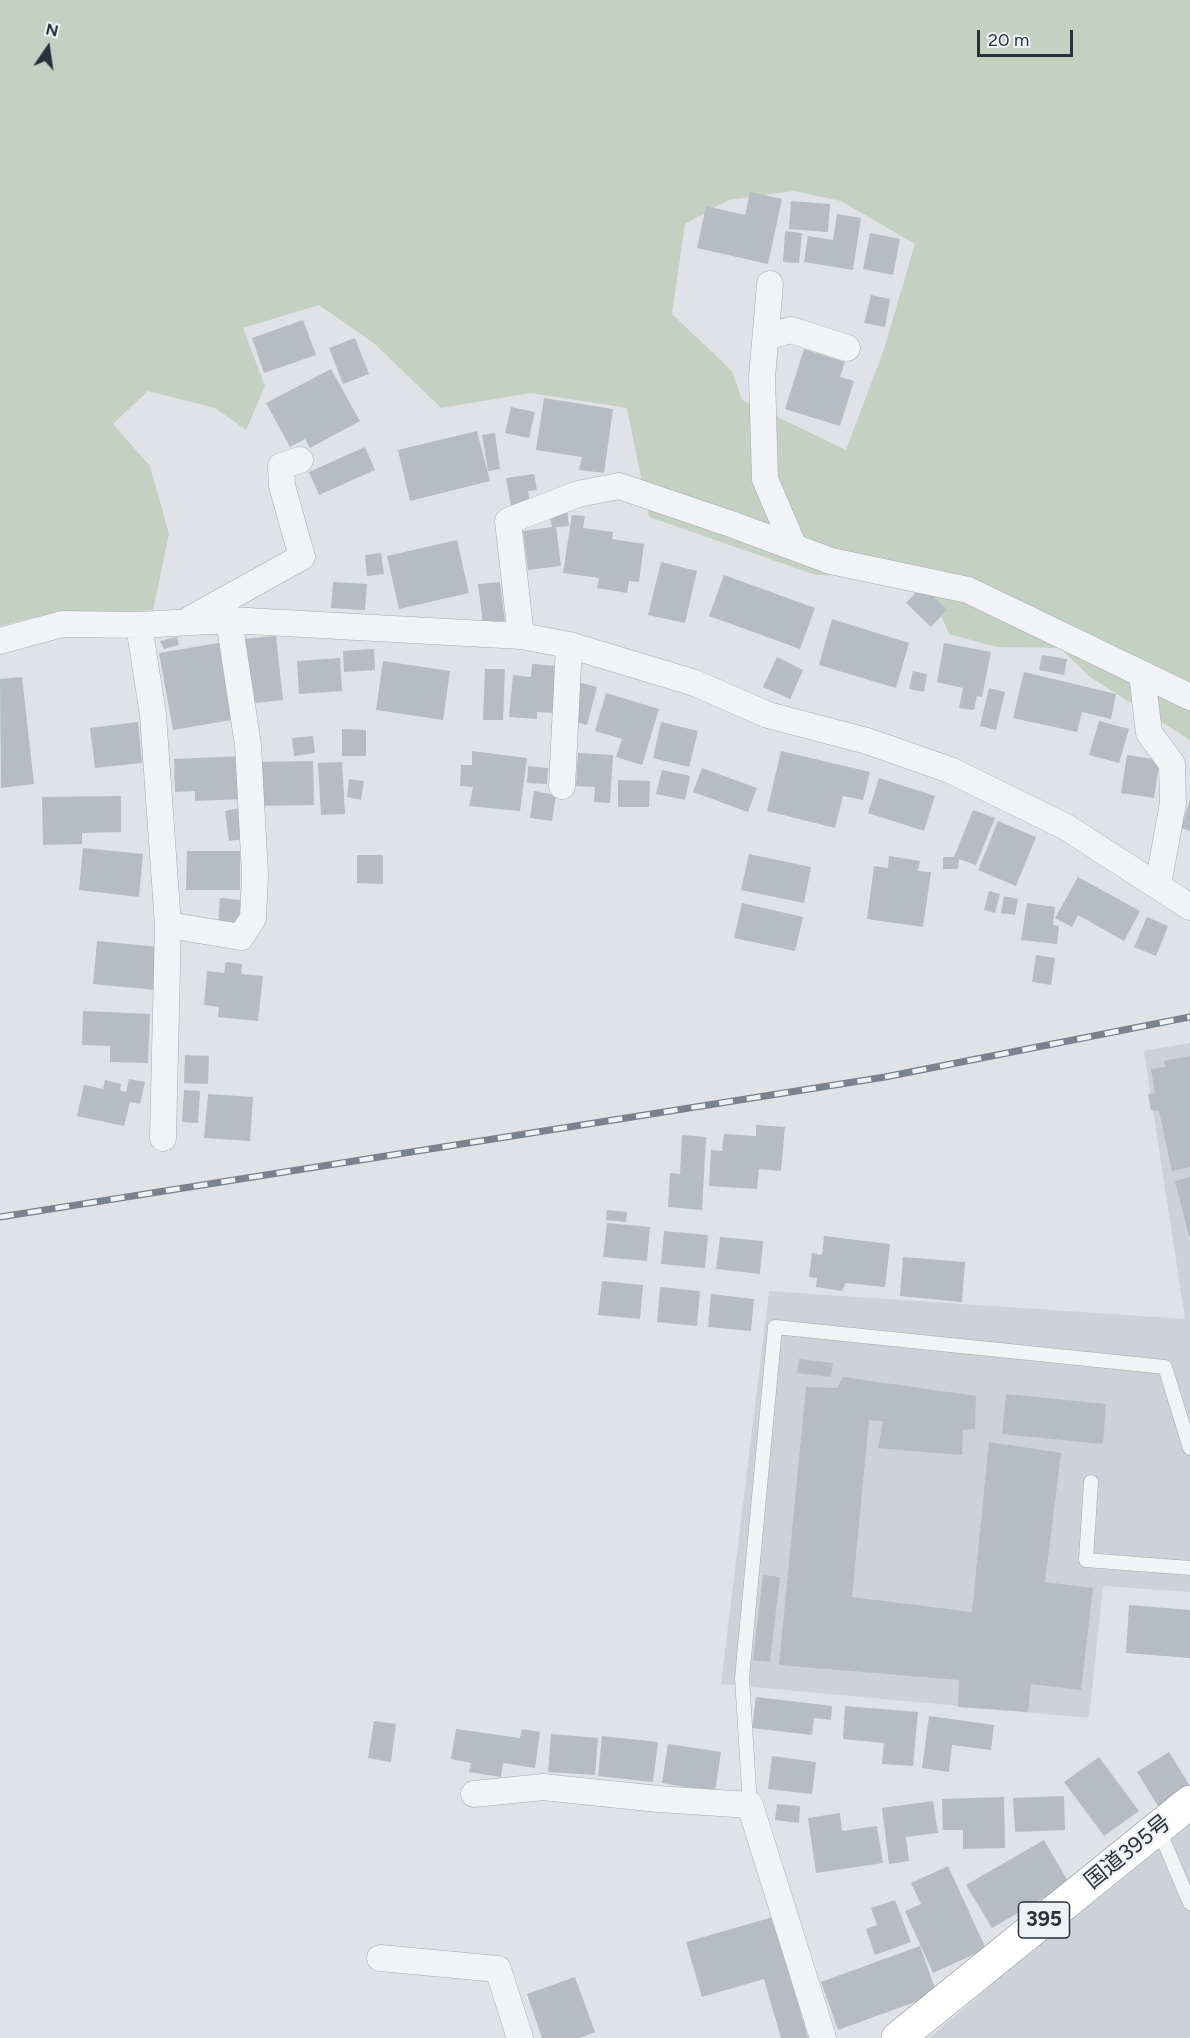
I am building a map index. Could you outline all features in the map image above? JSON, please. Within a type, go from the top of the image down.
[{"type":"highway","name":"国道395号","points":[[898,2038],[1190,1802]]},
{"type":"street","points":[[770,284],[762,377],[765,479],[794,547]]},
{"type":"street","points":[[766,337],[791,330],[847,348]]},
{"type":"street","points":[[185,622],[302,557],[282,486],[281,466],[300,460]]},
{"type":"street","points":[[521,636],[508,521],[578,494],[619,486],[831,561],[968,590],[1190,697]]},
{"type":"street","points":[[168,926],[241,937],[253,918],[255,875],[248,745],[229,620]]},
{"type":"street","points":[[0,641],[62,624],[139,625],[229,620],[521,636],[569,645],[694,683],[768,715],[867,741],[950,770],[1066,827],[1190,907]]},
{"type":"street","points":[[139,625],[153,715],[168,926],[163,1138]]},
{"type":"street","points":[[562,786],[569,645]]},
{"type":"street","points":[[1142,674],[1149,733],[1172,764],[1173,803],[1158,885]]},
{"type":"street","points":[[474,1794],[543,1787],[658,1799],[750,1805],[823,2038]]},
{"type":"street","points":[[380,1958],[498,1969],[520,2038]]},
{"type":"lane","points":[[750,1805],[742,1677],[775,1327],[1165,1367],[1190,1448]]},
{"type":"lane","points":[[1091,1482],[1086,1560],[1190,1568]]},
{"type":"lane","points":[[1158,1828],[1190,1904]]},
{"type":"shaded area","points":[[1190,1043],[1190,1592],[1103,1586],[1089,1718],[721,1684],[769,1291],[1185,1319],[1144,1051]]},
{"type":"shaded area","points":[[1190,1815],[1190,2038],[929,2038],[1005,1973]]},
{"type":"green space","points":[[0,0],[1190,0],[1190,740],[1090,677],[1060,648],[997,647],[949,634],[924,577],[816,575],[649,517],[627,408],[531,393],[441,408],[375,344],[319,305],[243,328],[265,386],[246,430],[215,408],[148,391],[113,424],[150,466],[169,534],[153,610],[35,617],[0,626]],"holes":[[[794,191],[841,201],[915,244],[883,352],[846,450],[742,400],[732,371],[672,314],[685,224],[728,200]]]},
{"type":"building","points":[[750,192],[782,199],[768,264],[697,248],[706,206],[745,215]]},
{"type":"building","points":[[791,201],[830,204],[828,232],[789,229]]},
{"type":"building","points":[[837,214],[861,218],[853,270],[804,262],[808,236],[833,240]]},
{"type":"building","points":[[785,231],[802,233],[799,263],[783,262]]},
{"type":"building","points":[[870,233],[900,239],[893,275],[863,269]]},
{"type":"building","points":[[871,295],[890,299],[885,327],[864,323]]},
{"type":"building","points":[[303,320],[316,355],[264,373],[252,338]]},
{"type":"building","points":[[355,338],[369,374],[343,384],[329,348]]},
{"type":"building","points":[[804,349],[845,362],[840,377],[854,381],[840,426],[785,409]]},
{"type":"building","points":[[331,369],[360,421],[310,448],[305,439],[290,447],[266,403]]},
{"type":"building","points":[[544,398],[613,409],[604,473],[579,470],[582,457],[536,450]]},
{"type":"building","points":[[511,407],[535,412],[529,438],[505,433]]},
{"type":"building","points":[[477,431],[490,481],[410,501],[398,450]]},
{"type":"building","points":[[495,433],[500,469],[488,471],[482,435]]},
{"type":"building","points":[[365,447],[375,470],[319,495],[309,472]]},
{"type":"building","points":[[534,474],[537,490],[528,491],[530,503],[511,506],[506,478]]},
{"type":"building","points":[[567,509],[569,526],[556,527],[561,566],[528,570],[523,531],[552,527],[549,511]]},
{"type":"building","points":[[572,515],[585,516],[583,528],[613,532],[612,539],[644,544],[639,582],[629,581],[627,593],[597,588],[599,578],[563,573]]},
{"type":"building","points":[[457,540],[469,593],[399,609],[387,556]]},
{"type":"building","points":[[381,553],[384,574],[367,576],[365,555]]},
{"type":"building","points":[[661,562],[697,571],[685,623],[648,615]]},
{"type":"building","points":[[724,575],[815,608],[800,649],[709,616]]},
{"type":"building","points":[[333,582],[367,584],[365,610],[331,608]]},
{"type":"building","points":[[500,582],[505,621],[483,623],[478,584]]},
{"type":"building","points":[[922,586],[947,610],[931,627],[906,603]]},
{"type":"building","points":[[832,619],[909,643],[896,688],[819,665]]},
{"type":"building","points":[[276,636],[283,700],[247,704],[241,639]]},
{"type":"building","points":[[177,637],[179,645],[164,649],[160,641]]},
{"type":"building","points":[[224,642],[237,719],[173,730],[159,653]]},
{"type":"building","points":[[944,643],[991,652],[982,697],[977,696],[974,710],[959,708],[963,688],[937,682]]},
{"type":"building","points":[[374,649],[375,670],[344,672],[343,651]]},
{"type":"building","points":[[1042,655],[1067,659],[1064,675],[1039,670]]},
{"type":"building","points":[[777,657],[803,670],[790,699],[763,687]]},
{"type":"building","points":[[340,658],[342,691],[299,694],[297,661]]},
{"type":"building","points":[[383,661],[450,671],[443,720],[376,710]]},
{"type":"building","points":[[532,664],[557,666],[553,713],[537,712],[537,719],[509,717],[513,675],[531,677]]},
{"type":"building","points":[[485,669],[505,669],[503,720],[483,720]]},
{"type":"building","points":[[913,671],[927,674],[924,692],[909,689]]},
{"type":"building","points":[[1024,672],[1116,694],[1111,719],[1082,712],[1077,732],[1013,718]]},
{"type":"building","points":[[22,677],[34,784],[1,788],[0,679]]},
{"type":"building","points":[[578,682],[597,687],[587,725],[568,720]]},
{"type":"building","points":[[989,688],[1005,692],[996,730],[980,726]]},
{"type":"building","points":[[606,693],[659,709],[642,765],[616,757],[622,739],[595,731]]},
{"type":"building","points":[[1099,721],[1129,729],[1119,763],[1089,755]]},
{"type":"building","points":[[138,722],[142,763],[95,768],[90,728]]},
{"type":"building","points":[[661,722],[698,731],[689,767],[653,758]]},
{"type":"building","points":[[342,729],[366,730],[366,756],[342,756]]},
{"type":"building","points":[[313,736],[315,753],[294,756],[292,738]]},
{"type":"building","points":[[472,751],[527,758],[520,811],[469,806],[473,787],[460,786],[461,765],[472,765]]},
{"type":"building","points":[[781,751],[870,772],[863,800],[843,796],[835,828],[767,811]]},
{"type":"building","points":[[578,753],[613,755],[610,803],[594,802],[595,787],[576,786]]},
{"type":"building","points":[[1127,755],[1160,760],[1154,798],[1121,793]]},
{"type":"building","points":[[242,756],[244,799],[195,801],[195,791],[175,792],[174,759]]},
{"type":"building","points":[[313,761],[314,805],[255,806],[255,762]]},
{"type":"building","points":[[342,762],[345,814],[321,815],[318,763]]},
{"type":"building","points":[[528,766],[548,768],[547,784],[527,783]]},
{"type":"building","points":[[702,768],[757,788],[748,812],[693,792]]},
{"type":"building","points":[[662,770],[690,776],[685,800],[656,794]]},
{"type":"building","points":[[879,778],[935,796],[924,831],[868,813]]},
{"type":"building","points":[[349,779],[364,781],[361,800],[347,797]]},
{"type":"building","points":[[618,780],[650,781],[649,807],[618,807]]},
{"type":"building","points":[[534,791],[556,795],[552,821],[530,818]]},
{"type":"building","points":[[121,796],[121,832],[82,833],[82,844],[43,845],[42,797]]},
{"type":"building","points":[[1190,800],[1190,831],[1181,828]]},
{"type":"building","points":[[240,808],[244,839],[229,841],[225,811]]},
{"type":"building","points":[[973,810],[995,818],[976,865],[959,859],[958,869],[943,869],[943,857],[954,857]]},
{"type":"building","points":[[998,821],[1036,837],[1016,886],[978,870]]},
{"type":"building","points":[[83,848],[143,854],[139,897],[79,890]]},
{"type":"building","points":[[187,851],[240,851],[240,890],[186,890]]},
{"type":"building","points":[[749,854],[811,867],[804,903],[741,890]]},
{"type":"building","points":[[357,855],[383,855],[383,884],[357,883]]},
{"type":"building","points":[[889,856],[920,861],[918,871],[931,872],[923,927],[867,919],[874,866],[888,868]]},
{"type":"building","points":[[1078,877],[1140,911],[1124,941],[1078,915],[1072,927],[1055,918]]},
{"type":"building","points":[[989,891],[1000,894],[995,913],[984,910]]},
{"type":"building","points":[[1004,896],[1018,899],[1015,915],[1001,913]]},
{"type":"building","points":[[220,898],[241,900],[239,928],[218,925]]},
{"type":"building","points":[[742,903],[803,917],[795,951],[734,938]]},
{"type":"building","points":[[1027,903],[1055,907],[1053,925],[1059,926],[1057,944],[1021,940]]},
{"type":"building","points":[[1147,917],[1168,926],[1156,956],[1134,947]]},
{"type":"building","points":[[97,941],[160,947],[156,990],[93,984]]},
{"type":"building","points":[[1036,955],[1055,958],[1051,985],[1032,982]]},
{"type":"building","points":[[226,962],[242,964],[241,974],[263,976],[258,1021],[218,1017],[219,1007],[204,1005],[207,971],[224,973]]},
{"type":"building","points":[[83,1011],[150,1014],[148,1063],[110,1062],[110,1046],[82,1045]]},
{"type":"building","points":[[185,1055],[209,1056],[208,1084],[184,1083]]},
{"type":"building","points":[[1190,1056],[1190,1167],[1172,1171],[1159,1111],[1151,1110],[1148,1094],[1155,1093],[1151,1069],[1165,1067],[1164,1061]]},
{"type":"building","points":[[129,1079],[145,1082],[140,1104],[130,1102],[124,1126],[77,1116],[84,1085],[103,1089],[105,1080],[121,1084],[120,1090],[126,1092]]},
{"type":"building","points":[[184,1090],[200,1091],[198,1123],[182,1122]]},
{"type":"building","points":[[208,1094],[253,1097],[250,1141],[204,1138]]},
{"type":"building","points":[[756,1125],[785,1127],[781,1171],[759,1169],[757,1189],[709,1186],[711,1150],[722,1151],[724,1134],[756,1136]]},
{"type":"building","points":[[682,1135],[706,1137],[702,1210],[668,1207],[670,1173],[680,1174]]},
{"type":"building","points":[[1190,1177],[1190,1236],[1189,1236],[1175,1181]]},
{"type":"building","points":[[607,1210],[627,1212],[626,1222],[606,1220]]},
{"type":"building","points":[[607,1223],[650,1227],[647,1261],[603,1257]]},
{"type":"building","points":[[664,1231],[708,1235],[705,1268],[661,1264]]},
{"type":"building","points":[[824,1236],[890,1244],[885,1287],[846,1283],[842,1291],[816,1287],[817,1278],[809,1277],[812,1253],[822,1255]]},
{"type":"building","points":[[720,1237],[763,1241],[760,1274],[716,1269]]},
{"type":"building","points":[[903,1257],[965,1262],[962,1302],[900,1296]]},
{"type":"building","points":[[602,1281],[643,1285],[640,1319],[598,1315]]},
{"type":"building","points":[[660,1287],[700,1291],[697,1326],[657,1322]]},
{"type":"building","points":[[711,1294],[754,1299],[751,1331],[708,1327]]},
{"type":"building","points":[[799,1359],[833,1363],[831,1377],[797,1373]]},
{"type":"building","points":[[843,1377],[976,1396],[975,1429],[963,1430],[962,1455],[878,1448],[883,1421],[869,1420],[852,1597],[972,1612],[989,1442],[1061,1453],[1045,1582],[1093,1588],[1081,1690],[1031,1684],[1028,1712],[958,1707],[959,1680],[779,1665],[806,1387],[837,1388]]},
{"type":"building","points":[[1006,1394],[1106,1404],[1103,1444],[1002,1434]]},
{"type":"building","points":[[763,1575],[780,1577],[770,1662],[753,1660]]},
{"type":"building","points":[[1129,1605],[1190,1610],[1190,1658],[1126,1653]]},
{"type":"building","points":[[756,1697],[832,1706],[831,1720],[814,1718],[812,1735],[752,1728]]},
{"type":"building","points":[[845,1706],[918,1712],[913,1766],[882,1764],[884,1743],[843,1739]]},
{"type":"building","points":[[929,1716],[994,1725],[991,1750],[952,1745],[949,1772],[922,1768]]},
{"type":"building","points":[[374,1721],[396,1724],[391,1762],[368,1758]]},
{"type":"building","points":[[456,1729],[520,1738],[522,1729],[540,1732],[535,1768],[503,1763],[501,1777],[469,1772],[471,1763],[451,1759]]},
{"type":"building","points":[[551,1734],[598,1738],[595,1775],[548,1772]]},
{"type":"building","points":[[602,1736],[658,1742],[653,1782],[598,1776]]},
{"type":"building","points":[[668,1744],[721,1752],[715,1792],[662,1783]]},
{"type":"building","points":[[1169,1752],[1190,1786],[1158,1806],[1137,1772]]},
{"type":"building","points":[[772,1756],[816,1762],[812,1794],[768,1789]]},
{"type":"building","points":[[1099,1757],[1139,1811],[1104,1836],[1064,1782]]},
{"type":"building","points":[[1064,1796],[1065,1830],[1015,1832],[1013,1798]]},
{"type":"building","points":[[1004,1797],[1005,1848],[963,1849],[963,1830],[943,1830],[942,1799]]},
{"type":"building","points":[[933,1801],[938,1833],[906,1837],[909,1861],[889,1864],[882,1808]]},
{"type":"building","points":[[777,1804],[800,1806],[799,1823],[775,1820]]},
{"type":"building","points":[[840,1813],[842,1831],[877,1826],[883,1863],[816,1873],[808,1818]]},
{"type":"building","points":[[1044,1840],[1069,1883],[992,1928],[966,1885]]},
{"type":"building","points":[[948,1866],[986,1949],[933,1973],[905,1911],[921,1904],[911,1883]]},
{"type":"building","points":[[895,1900],[911,1942],[875,1955],[866,1929],[877,1925],[871,1908]]},
{"type":"building","points":[[773,1917],[808,2038],[781,2038],[764,1979],[702,1997],[686,1942]]},
{"type":"building","points":[[920,1946],[937,1994],[838,2030],[821,1982]]},
{"type":"building","points":[[575,1977],[595,2032],[580,2038],[542,2038],[527,1994]]},
{"type":"railway","points":[[0,1217],[885,1077],[1190,1017]]}]
